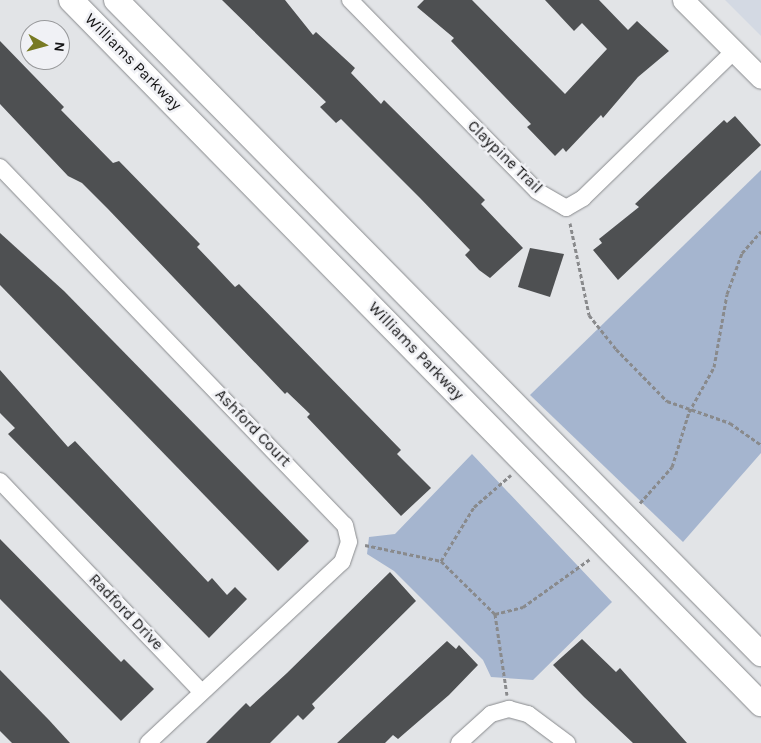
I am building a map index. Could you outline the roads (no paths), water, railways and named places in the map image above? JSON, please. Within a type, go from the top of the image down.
[{"type":"main road","name":"Williams Parkway","points":[[71,0],[761,704]]},
{"type":"main road","name":"Williams Parkway","points":[[116,0],[761,654]]},
{"type":"street","name":"Claypine Trail","points":[[350,0],[537,191],[566,208],[583,198],[733,52]]},
{"type":"street","points":[[683,0],[761,78]]},
{"type":"street","name":"Ashford Court","points":[[0,167],[336,513],[349,542],[342,562],[200,690]]},
{"type":"street","name":"Radford Drive","points":[[0,481],[200,690]]},
{"type":"street","points":[[148,743],[200,690]]},
{"type":"street","points":[[459,743],[491,714],[509,709],[528,714],[567,743]]}]
